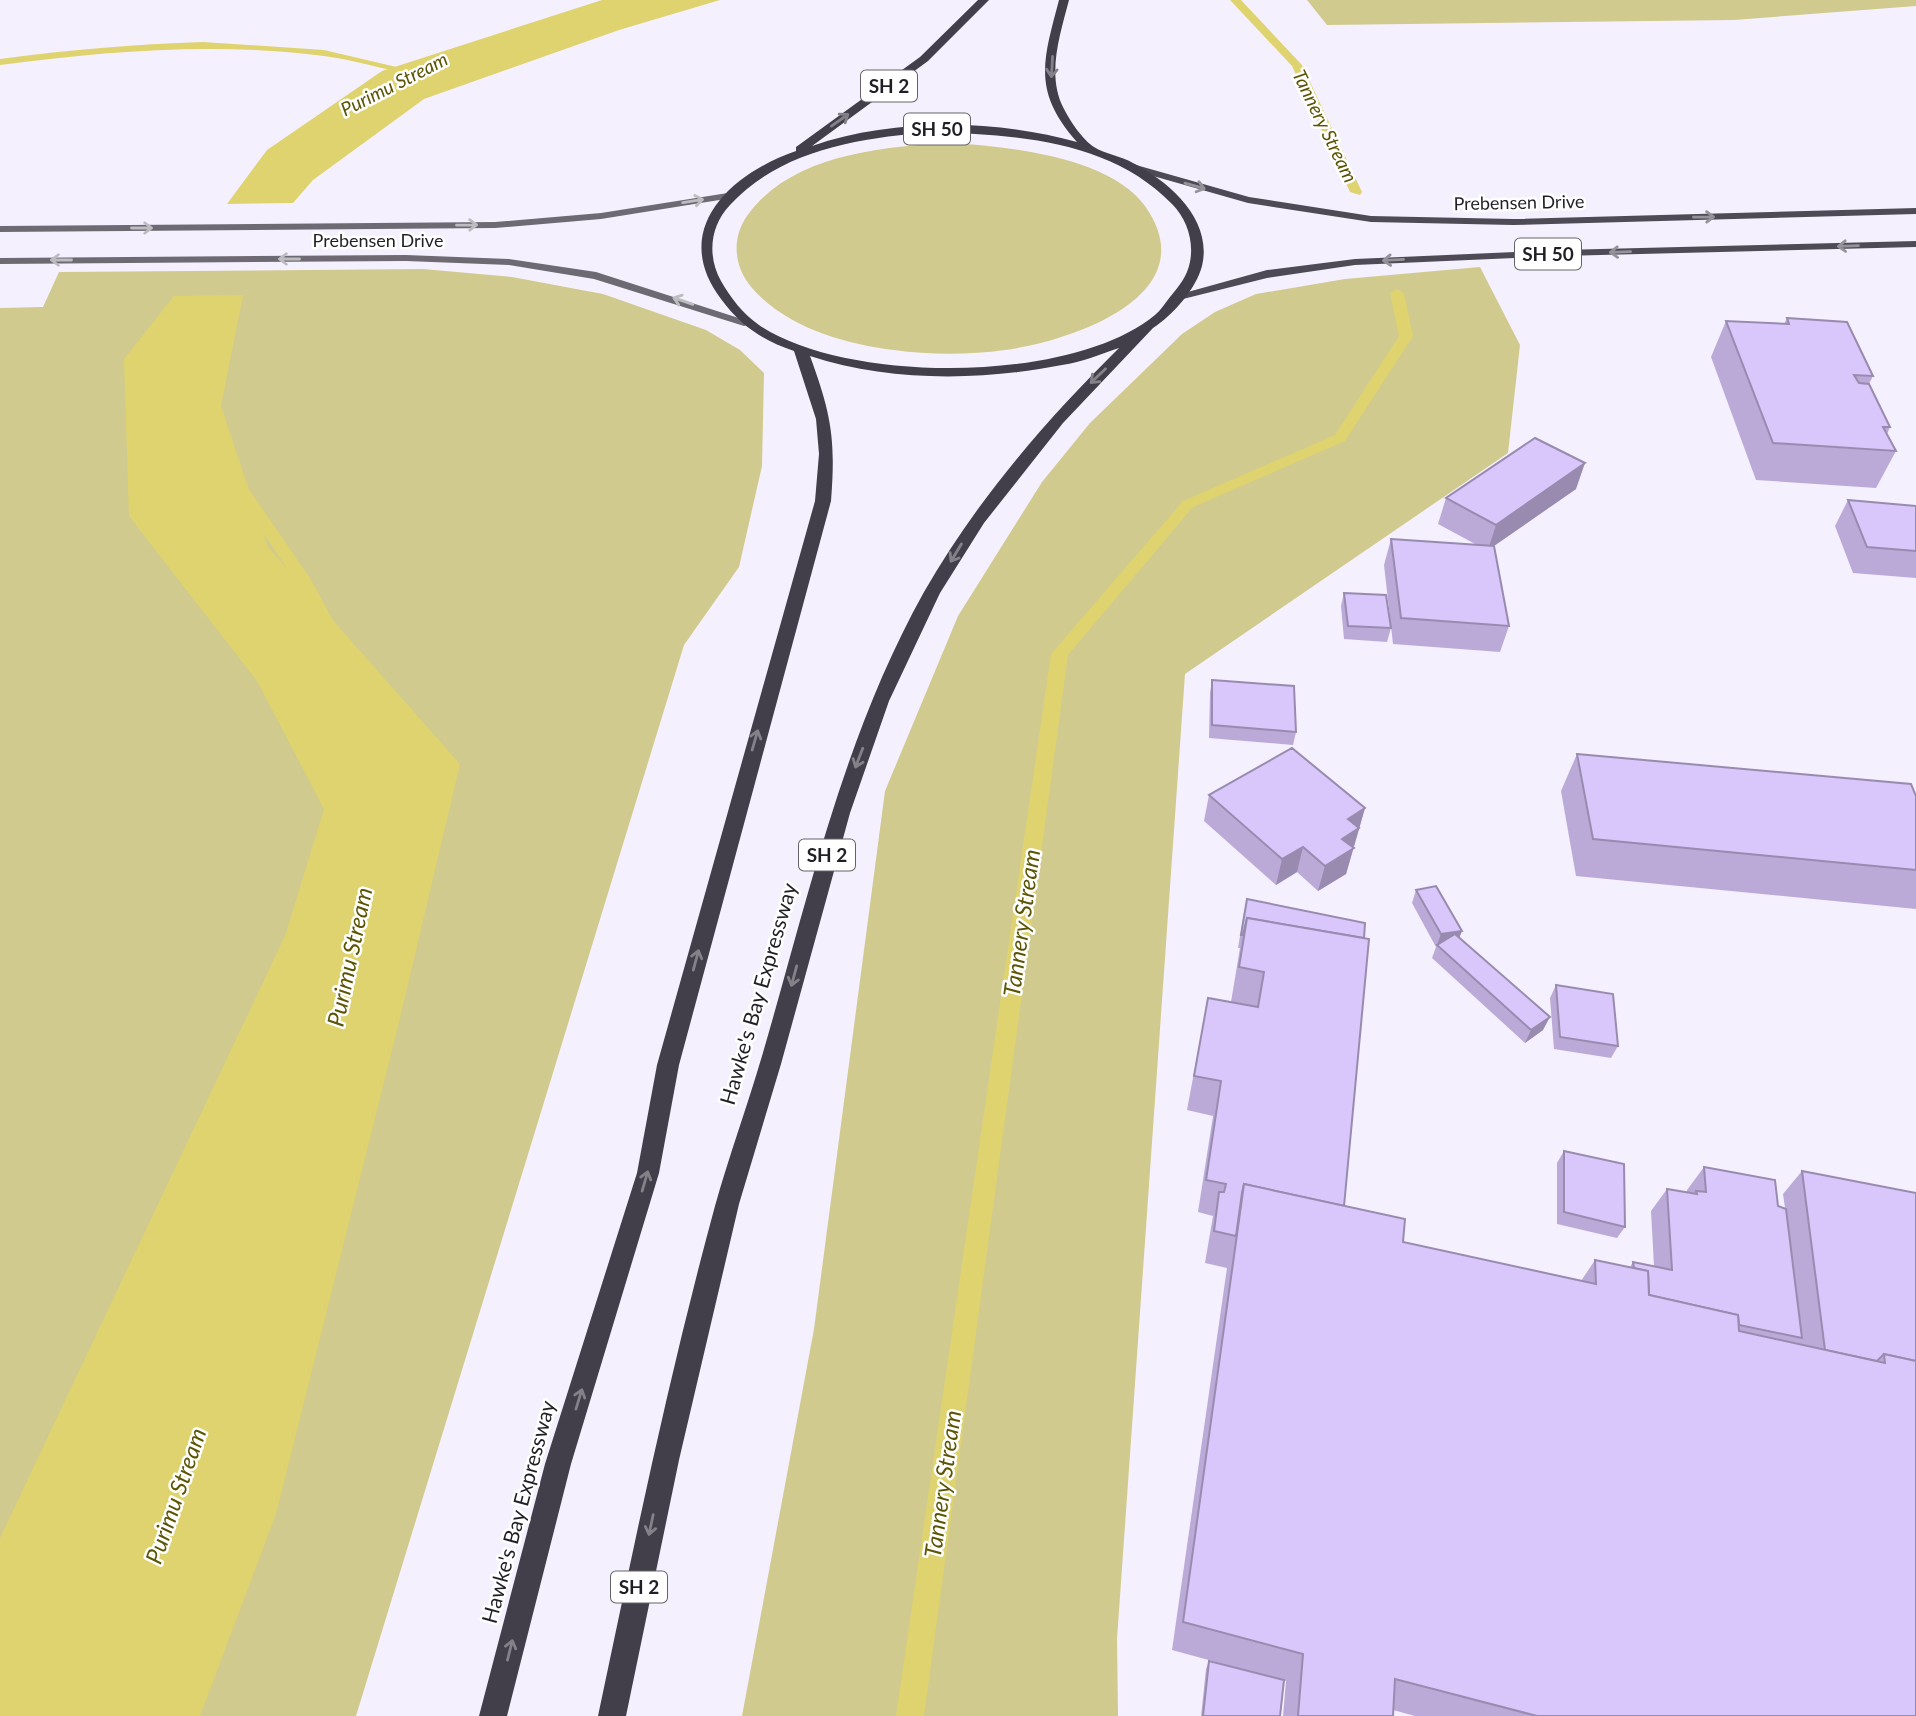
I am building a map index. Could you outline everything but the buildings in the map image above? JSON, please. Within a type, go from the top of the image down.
[{"type":"highway","name":"SH 2","points":[[801,350],[748,323],[715,282],[706,261],[704,244],[710,226],[723,205],[734,195],[925,60],[984,0]]},
{"type":"highway","points":[[1064,0],[1050,68],[1052,87],[1056,105],[1090,150]]},
{"type":"highway","name":"SH 50","points":[[784,160],[859,138],[933,129],[1027,135],[1090,150]]},
{"type":"highway","name":"SH 2","points":[[1090,150],[1129,166],[1155,181],[1171,194],[1189,217],[1196,232],[1198,258],[1182,295],[1147,328]]},
{"type":"highway","points":[[801,350],[892,370],[984,372],[1022,369],[1092,352],[1147,328]]},
{"type":"highway","name":"Hawke's Bay Expressway","points":[[612,1716],[665,1458],[728,1201],[769,1066],[838,814],[889,680],[931,594],[993,498],[1043,434],[1147,328]]},
{"type":"highway","name":"Hawke's Bay Expressway","points":[[494,1716],[558,1464],[648,1173],[668,1065],[822,501],[826,461],[825,429],[821,405],[801,350]]},
{"type":"main road","name":"Prebensen Drive","points":[[1129,166],[1248,200],[1371,219],[1513,222],[1916,212]]},
{"type":"main road","name":"Prebensen Drive","points":[[0,229],[495,225],[601,216],[734,195]]},
{"type":"main road","name":"SH 50","points":[[1182,295],[1267,274],[1355,262],[1561,253],[1916,244]]},
{"type":"main road","name":"Prebensen Drive","points":[[0,261],[406,258],[509,262],[596,276],[748,323]]},
{"type":"shaded area","points":[[1307,0],[1916,0],[1916,6],[1734,20],[1327,25]]},
{"type":"shaded area","points":[[949,143],[998,147],[1054,157],[1107,175],[1129,189],[1145,206],[1160,237],[1159,265],[1146,288],[1124,308],[1095,324],[1064,336],[1005,350],[935,354],[875,347],[817,331],[766,302],[746,280],[738,262],[738,234],[747,216],[765,196],[787,179],[838,158],[894,148]]},
{"type":"shaded area","points":[[1480,267],[1520,345],[1508,453],[1185,674],[1117,1639],[1118,1716],[742,1716],[814,1329],[885,791],[958,616],[1042,482],[1090,423],[1182,334],[1215,312],[1256,294],[1345,279]]},
{"type":"shaded area","points":[[423,269],[512,277],[603,294],[706,330],[740,350],[764,373],[762,466],[739,567],[684,645],[356,1716],[0,1716],[0,308],[43,307],[59,272]]},
{"type":"water","points":[[602,0],[720,0],[619,30],[424,99],[313,180],[293,203],[227,204],[267,150],[382,71]]},
{"type":"water","points":[[243,295],[221,406],[268,547],[460,764],[400,1018],[276,1514],[200,1716],[0,1716],[0,1538],[285,936],[324,809],[257,681],[129,516],[124,359],[174,296]]},
{"type":"waterway","name":"Tannery Stream","points":[[1235,0],[1297,65],[1356,192]]},
{"type":"waterway","points":[[0,62],[80,52],[203,45],[284,48],[335,55],[413,72]]},
{"type":"waterway","name":"Tannery Stream","points":[[910,1716],[1060,654],[1188,504],[1340,438],[1406,336],[1397,293]]},
{"type":"waterway","name":"Purimu Stream","points":[[241,488],[302,578],[326,622]]}]
